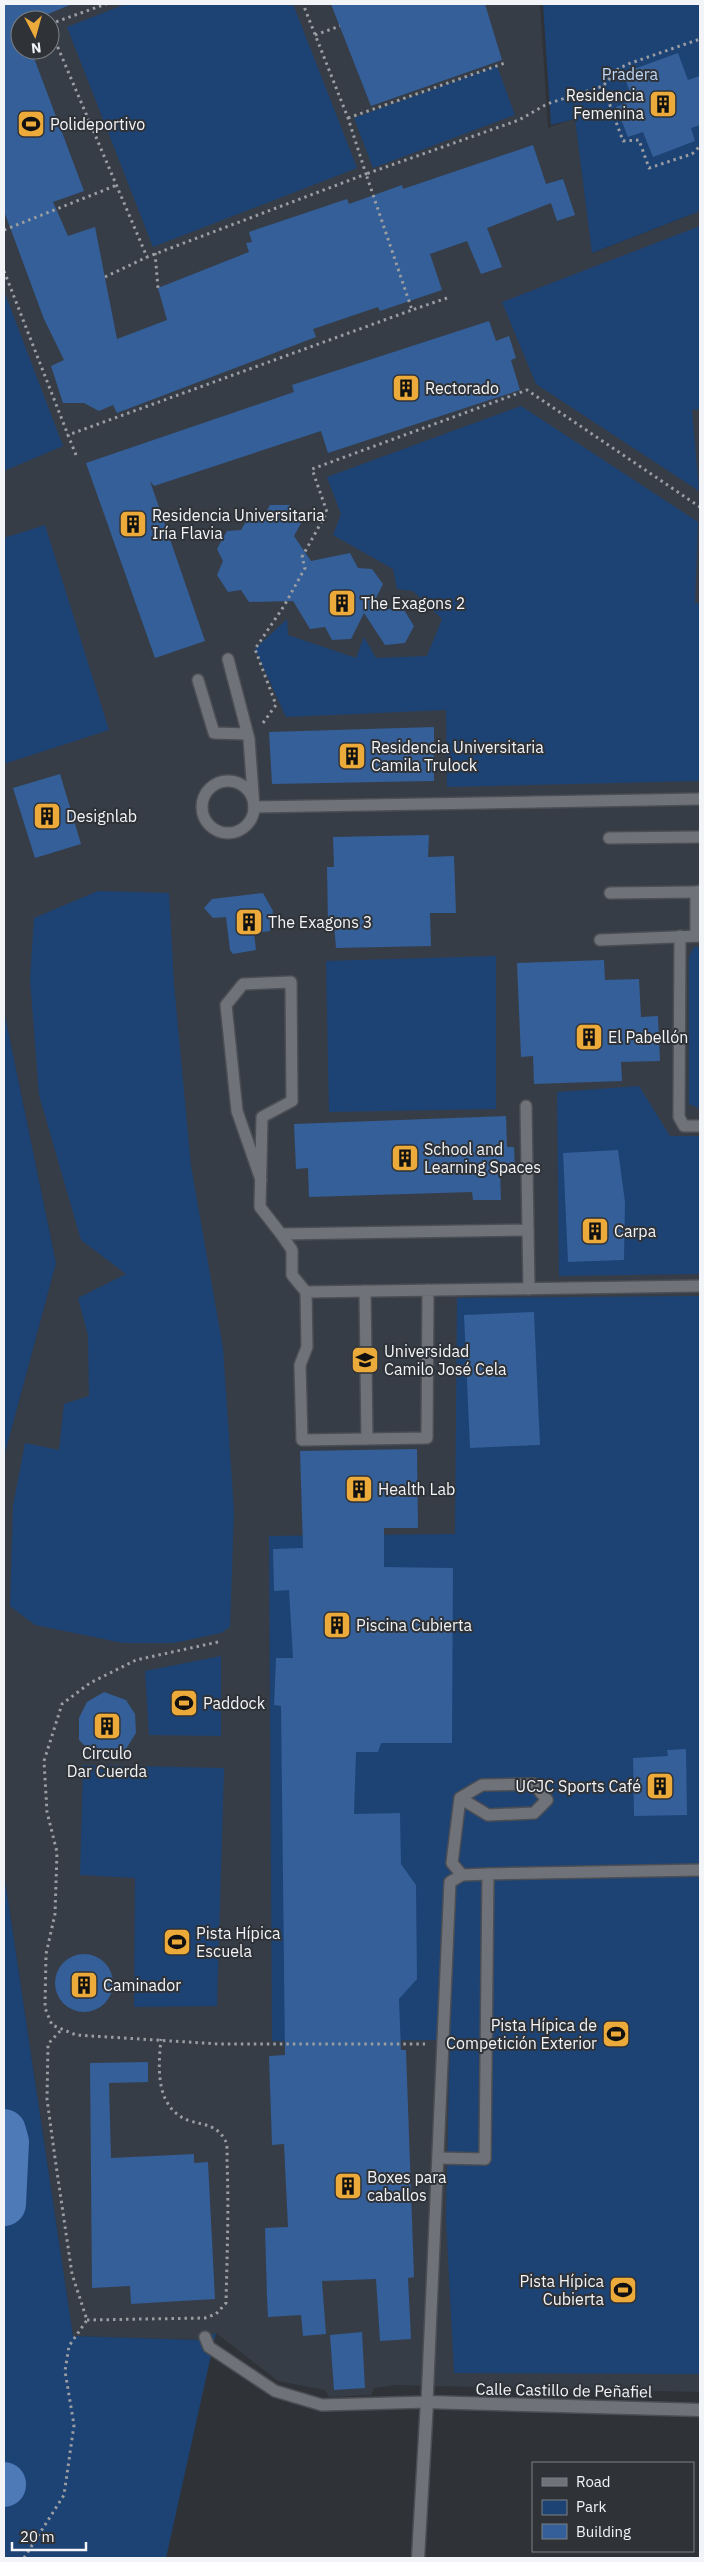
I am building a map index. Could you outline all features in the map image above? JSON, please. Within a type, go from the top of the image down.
[{"type":"street","name":"Calle Castillo de Peñafiel","points":[[428,2402],[700,2410]]},
{"type":"street","points":[[418,2558],[428,2402]]},
{"type":"lane","points":[[228,659],[247,734],[254,807],[253,816],[243,829],[227,833],[211,827],[205,821],[202,804],[204,796],[217,783],[234,782],[249,791],[254,807]]},
{"type":"lane","points":[[198,680],[214,733],[247,734]]},
{"type":"lane","points":[[254,807],[700,799]]},
{"type":"lane","points":[[609,838],[700,837]]},
{"type":"lane","points":[[600,940],[698,936],[698,892],[610,893]]},
{"type":"lane","points":[[680,936],[679,1117],[684,1126],[700,1126]]},
{"type":"lane","points":[[261,1180],[237,1111],[226,1005],[243,984],[291,982],[292,1101],[262,1117],[261,1180],[260,1207],[292,1250],[292,1275],[306,1292],[307,1347],[300,1366],[302,1440],[427,1438],[428,1290]]},
{"type":"lane","points":[[526,1106],[529,1289]]},
{"type":"lane","points":[[281,1234],[528,1230]]},
{"type":"lane","points":[[306,1292],[700,1286]]},
{"type":"lane","points":[[365,1291],[367,1439]]},
{"type":"lane","points":[[534,1784],[546,1800],[534,1813],[488,1815],[460,1798],[482,1785],[534,1784]]},
{"type":"lane","points":[[460,1798],[452,1863],[462,1875]]},
{"type":"lane","points":[[205,2337],[209,2347],[275,2391],[322,2405],[428,2402],[450,1882],[462,1875],[700,1870]]},
{"type":"lane","points":[[438,2158],[485,2159],[488,1874]]},
{"type":"path","points":[[92,4],[94,8]]},
{"type":"path","points":[[60,20],[106,4]]},
{"type":"path","points":[[303,4],[348,118],[412,310]]},
{"type":"path","points":[[315,35],[340,26]]},
{"type":"path","points":[[105,277],[155,253],[366,174],[519,120],[547,104],[603,86],[618,69],[628,64],[700,39]]},
{"type":"path","points":[[60,52],[147,257]]},
{"type":"path","points":[[348,118],[505,63]]},
{"type":"path","points":[[603,86],[622,141],[639,140],[650,168],[692,154],[700,146]]},
{"type":"path","points":[[4,230],[117,185]]},
{"type":"path","points":[[155,253],[158,288]]},
{"type":"path","points":[[4,271],[76,455]]},
{"type":"path","points":[[68,435],[447,298]]},
{"type":"path","points":[[259,728],[276,705],[255,649],[284,606],[305,568],[302,557],[327,512],[312,469],[527,390],[700,507]]},
{"type":"path","points":[[218,1642],[136,1660],[90,1683],[62,1704],[44,1761],[47,1812],[57,1852],[55,1914],[46,1954],[45,2008],[52,2025],[76,2035],[219,2044],[443,2044]]},
{"type":"path","points":[[24,2558],[64,2495],[74,2425],[65,2371],[69,2346],[78,2336],[87,2320],[72,2274],[47,2099],[48,2044],[62,2029]]},
{"type":"path","points":[[87,2320],[205,2318],[216,2314],[226,2303],[228,2188],[226,2141],[214,2127],[188,2120],[176,2113],[168,2101],[159,2085],[161,2039]]},
{"type":"shaded area","name":"Universidad Camilo José Cela","points":[[4,4],[540,4],[548,128],[575,118],[593,253],[700,211],[700,2392],[395,2385],[374,2388],[371,2395],[329,2397],[325,2390],[278,2381],[216,2333],[197,2340],[73,2336],[4,1873],[4,1457],[56,1263],[4,1011]]},
{"type":"green space","points":[[126,4],[293,4],[357,168],[153,247],[67,27]]},
{"type":"green space","name":"Pradera","points":[[543,4],[700,4],[700,211],[592,253],[575,119],[551,125]]},
{"type":"green space","points":[[497,66],[515,115],[373,168],[354,118]]},
{"type":"green space","points":[[700,226],[700,409],[692,410],[699,491],[536,384],[502,302]]},
{"type":"green space","points":[[4,291],[63,446],[4,471]]},
{"type":"green space","points":[[521,406],[698,522],[695,603],[700,603],[700,781],[447,787],[446,710],[286,717],[255,649],[287,619],[288,635],[356,658],[364,637],[376,658],[427,656],[442,619],[413,591],[397,589],[393,569],[333,535],[341,514],[327,477]]},
{"type":"green space","points":[[45,525],[109,730],[4,764],[4,538]]},
{"type":"green space","points":[[98,891],[169,893],[174,984],[191,1166],[223,1348],[234,1511],[230,1627],[221,1633],[174,1643],[123,1643],[35,1625],[10,1606],[13,1506],[25,1443],[59,1450],[64,1404],[89,1396],[88,1335],[78,1298],[126,1274],[81,1240],[39,1095],[30,979],[34,918]]},
{"type":"green space","points":[[694,947],[700,947],[700,1109],[689,1104],[689,957]]},
{"type":"green space","points":[[496,956],[496,1109],[329,1112],[326,961]]},
{"type":"green space","points":[[4,1011],[56,1263],[4,1457]]},
{"type":"green space","points":[[639,1086],[670,1136],[700,1136],[700,1274],[559,1276],[557,1092]]},
{"type":"green space","points":[[700,1296],[700,2374],[454,2373],[446,2219],[450,2040],[272,2041],[269,1536],[455,1534],[457,1298]]},
{"type":"green space","name":"Paddock","points":[[221,1656],[221,1736],[149,1735],[145,1671]]},
{"type":"green space","name":"Pista Hípica Escuela","points":[[83,1765],[224,1768],[217,2006],[134,2007],[135,1878],[80,1875]]},
{"type":"green space","points":[[4,1873],[73,2336],[197,2340],[216,2333],[166,2558],[4,2558]]},
{"type":"building","points":[[4,4],[72,4],[58,10],[10,10],[10,60],[35,60],[84,191],[53,202],[68,236],[95,227],[117,339],[167,320],[158,288],[249,252],[246,243],[252,242],[249,232],[347,199],[349,204],[402,185],[403,189],[533,145],[546,184],[563,179],[575,215],[557,221],[551,203],[487,228],[502,267],[481,274],[467,241],[430,254],[442,290],[380,311],[378,307],[313,329],[316,337],[117,413],[113,405],[99,411],[84,403],[63,403],[51,366],[64,360],[44,319],[4,211]]},
{"type":"building","points":[[331,4],[485,4],[502,60],[371,106]]},
{"type":"building","name":"Residencia Femenina","points":[[678,53],[688,80],[700,76],[700,125],[691,128],[695,141],[653,157],[643,132],[628,137],[616,107],[633,100],[623,73]]},
{"type":"building","points":[[489,321],[496,341],[509,336],[516,358],[511,360],[520,390],[328,453],[321,431],[154,486],[150,481],[205,641],[155,658],[86,463],[294,392],[292,385]]},
{"type":"building","points":[[270,505],[289,505],[301,523],[294,536],[311,561],[350,553],[358,568],[372,569],[383,584],[371,608],[404,610],[414,626],[405,643],[385,645],[364,613],[351,639],[332,640],[325,627],[310,629],[293,601],[249,602],[241,590],[228,592],[217,575],[223,561],[217,549],[227,531],[241,530],[248,518],[263,518]]},
{"type":"building","name":"Residencia Universitaria Camila Trulock","points":[[434,727],[434,781],[272,784],[269,732]]},
{"type":"building","name":"Designlab","points":[[60,774],[81,844],[35,858],[13,788]]},
{"type":"building","points":[[429,835],[428,857],[454,856],[456,913],[430,913],[431,946],[336,948],[334,925],[328,925],[327,867],[334,867],[333,837]]},
{"type":"building","name":"The Exagons 3","points":[[263,893],[273,911],[270,931],[254,933],[256,950],[233,954],[230,950],[226,917],[213,918],[204,908],[212,899]]},
{"type":"building","name":"El Pabellón","points":[[604,960],[605,980],[639,979],[641,1017],[658,1016],[660,1061],[621,1062],[622,1081],[534,1084],[533,1056],[521,1057],[517,963]]},
{"type":"building","name":"School and Learning Spaces","points":[[506,1116],[507,1147],[514,1147],[515,1171],[500,1171],[501,1200],[473,1200],[472,1192],[309,1197],[308,1168],[296,1169],[294,1124]]},
{"type":"building","name":"Carpa","points":[[618,1150],[625,1202],[624,1260],[568,1262],[563,1153]]},
{"type":"building","points":[[534,1312],[540,1445],[470,1448],[464,1315]]},
{"type":"building","points":[[417,1449],[418,1528],[384,1528],[384,1567],[453,1568],[452,1743],[381,1743],[378,1752],[356,1752],[354,1814],[400,1813],[401,1864],[416,1885],[417,1979],[399,1999],[401,2050],[406,2050],[414,2277],[408,2278],[411,2339],[380,2341],[376,2279],[322,2281],[326,2334],[303,2336],[301,2315],[268,2317],[267,2297],[265,2228],[288,2227],[284,2144],[272,2145],[269,2056],[285,2055],[281,1706],[274,1705],[276,1658],[293,1658],[289,1590],[274,1591],[273,1549],[303,1548],[300,1451]]},
{"type":"building","name":"Circulo Dar Cuerda","points":[[104,1692],[126,1700],[135,1714],[136,1733],[126,1749],[109,1756],[91,1752],[79,1740],[79,1718],[87,1702]]},
{"type":"building","name":"UCJC Sports Café","points":[[686,1749],[687,1815],[634,1816],[633,1758],[668,1756],[667,1750]]},
{"type":"building","name":"Caminador","points":[[78,1954],[90,1954],[105,1962],[113,1977],[113,1989],[105,2004],[90,2012],[78,2012],[63,2004],[55,1989],[55,1977],[63,1962]]},
{"type":"building","points":[[148,2062],[148,2082],[109,2083],[111,2158],[194,2154],[194,2163],[208,2162],[215,2299],[131,2304],[130,2286],[92,2288],[90,2063]]},
{"type":"building","points":[[362,2332],[365,2388],[334,2390],[330,2335]]},
{"type":"waterway","points":[[4,2131],[7,2142],[4,2204]]},
{"type":"place","name":"Residencia Femenina","points":[[663,104]]},
{"type":"place","name":"Polideportivo","points":[[31,124]]},
{"type":"place","name":"Rectorado","points":[[406,388]]},
{"type":"place","name":"Residencia Universitaria Iría Flavia","points":[[133,524]]},
{"type":"place","name":"The Exagons 2","points":[[342,603]]},
{"type":"place","name":"Residencia Universitaria Camila Trulock","points":[[352,756]]},
{"type":"place","name":"Designlab","points":[[47,816]]},
{"type":"place","name":"The Exagons 3","points":[[249,922]]},
{"type":"place","name":"El Pabellón","points":[[589,1037]]},
{"type":"place","name":"School and Learning Spaces","points":[[405,1158]]},
{"type":"place","name":"Carpa","points":[[595,1231]]},
{"type":"place","name":"Universidad Camilo José Cela","points":[[365,1360]]},
{"type":"place","name":"Health Lab","points":[[359,1489]]},
{"type":"place","name":"Piscina Cubierta","points":[[337,1625]]},
{"type":"place","name":"Paddock","points":[[184,1703]]},
{"type":"place","name":"Circulo Dar Cuerda","points":[[107,1726]]},
{"type":"place","name":"UCJC Sports Café","points":[[660,1786]]},
{"type":"place","name":"Pista Hípica Escuela","points":[[177,1942]]},
{"type":"place","name":"Caminador","points":[[84,1985]]},
{"type":"place","name":"Pista Hípica de Competición Exterior","points":[[616,2034]]},
{"type":"place","name":"Boxes para caballos","points":[[348,2186]]},
{"type":"place","name":"Pista Hípica Cubierta","points":[[623,2290]]}]
